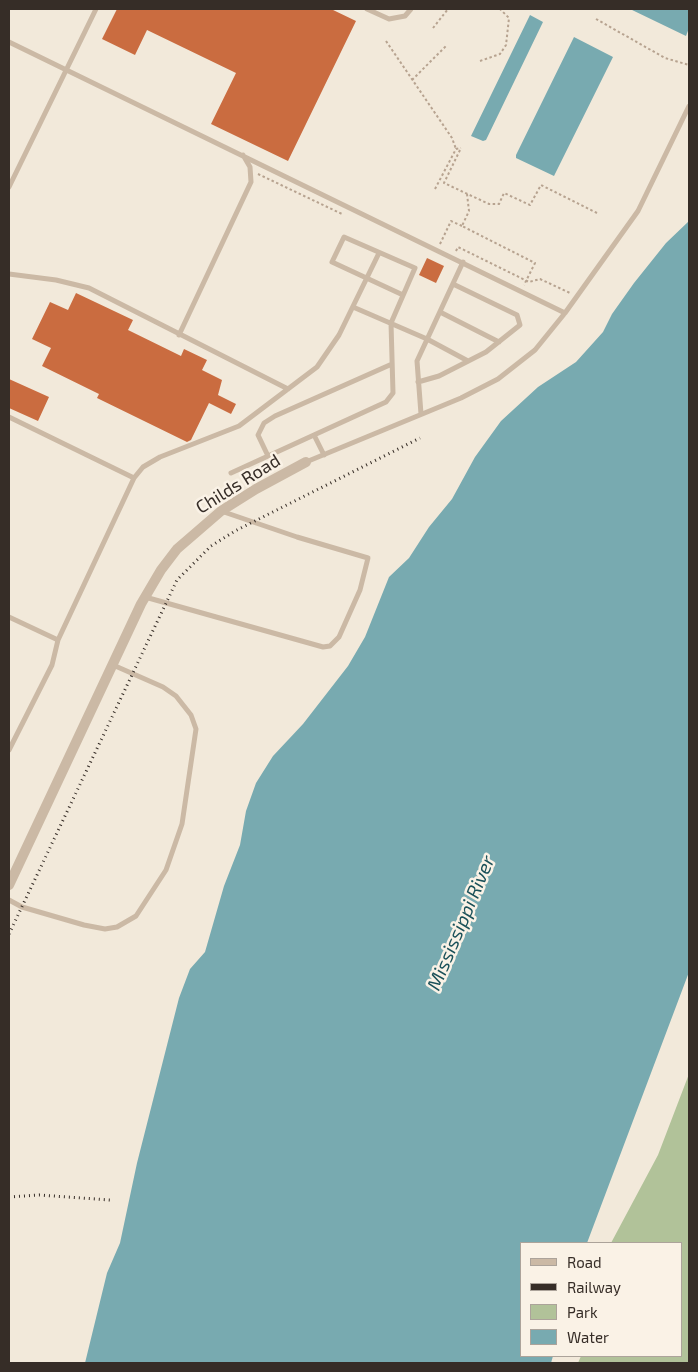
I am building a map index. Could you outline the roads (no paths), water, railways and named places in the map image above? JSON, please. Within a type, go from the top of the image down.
[{"type":"street","name":"Childs Road","points":[[9,885],[145,597],[177,549],[221,511],[306,462]]},
{"type":"lane","points":[[9,187],[96,9]]},
{"type":"lane","points":[[367,9],[389,19],[405,16],[410,9]]},
{"type":"lane","points":[[9,42],[565,313]]},
{"type":"lane","name":"Childs Road","points":[[306,462],[462,398],[498,379],[535,350],[565,313],[638,211],[689,106]]},
{"type":"lane","points":[[179,334],[251,182],[250,168],[243,155]]},
{"type":"lane","points":[[231,474],[386,402],[393,393],[391,323],[415,268],[344,236],[332,262],[403,295]]},
{"type":"lane","points":[[9,750],[52,664],[58,640],[134,478],[143,467],[160,457],[239,426],[317,367],[339,335],[379,253]]},
{"type":"lane","points":[[421,414],[417,361],[463,262]]},
{"type":"lane","points":[[9,274],[56,280],[89,288],[288,389]]},
{"type":"lane","points":[[418,382],[439,376],[486,352],[520,325],[517,315],[453,284]]},
{"type":"lane","points":[[353,307],[427,339],[468,361]]},
{"type":"lane","points":[[440,312],[499,342]]},
{"type":"lane","points":[[268,456],[258,435],[264,423],[275,416],[392,364]]},
{"type":"lane","points":[[9,417],[134,478]]},
{"type":"lane","points":[[314,435],[324,455]]},
{"type":"lane","points":[[145,597],[323,647],[330,646],[339,637],[360,590],[368,558],[297,537],[221,511]]},
{"type":"lane","points":[[9,618],[58,640]]},
{"type":"lane","points":[[9,900],[22,908],[84,925],[105,929],[117,927],[136,916],[166,870],[182,824],[196,729],[191,715],[176,696],[163,687],[112,665]]},
{"type":"water","points":[[630,9],[689,9],[689,28],[686,36]]},
{"type":"water","points":[[530,15],[543,22],[486,140],[483,141],[471,136]]},
{"type":"water","points":[[574,37],[613,57],[554,176],[516,158],[516,155]]},
{"type":"water","name":"Mississippi River","points":[[689,221],[689,972],[587,1242],[520,1242],[520,1357],[553,1357],[551,1363],[85,1363],[107,1273],[120,1243],[137,1163],[179,998],[190,969],[205,952],[224,886],[240,845],[246,811],[256,783],[273,756],[303,724],[348,666],[365,637],[389,577],[409,558],[429,527],[452,499],[475,457],[501,421],[538,387],[576,362],[603,332],[612,314],[666,243]]},
{"type":"railway","points":[[9,934],[177,580],[211,546],[235,531],[420,438]]},
{"type":"railway","points":[[9,1197],[39,1195],[110,1200]]}]
